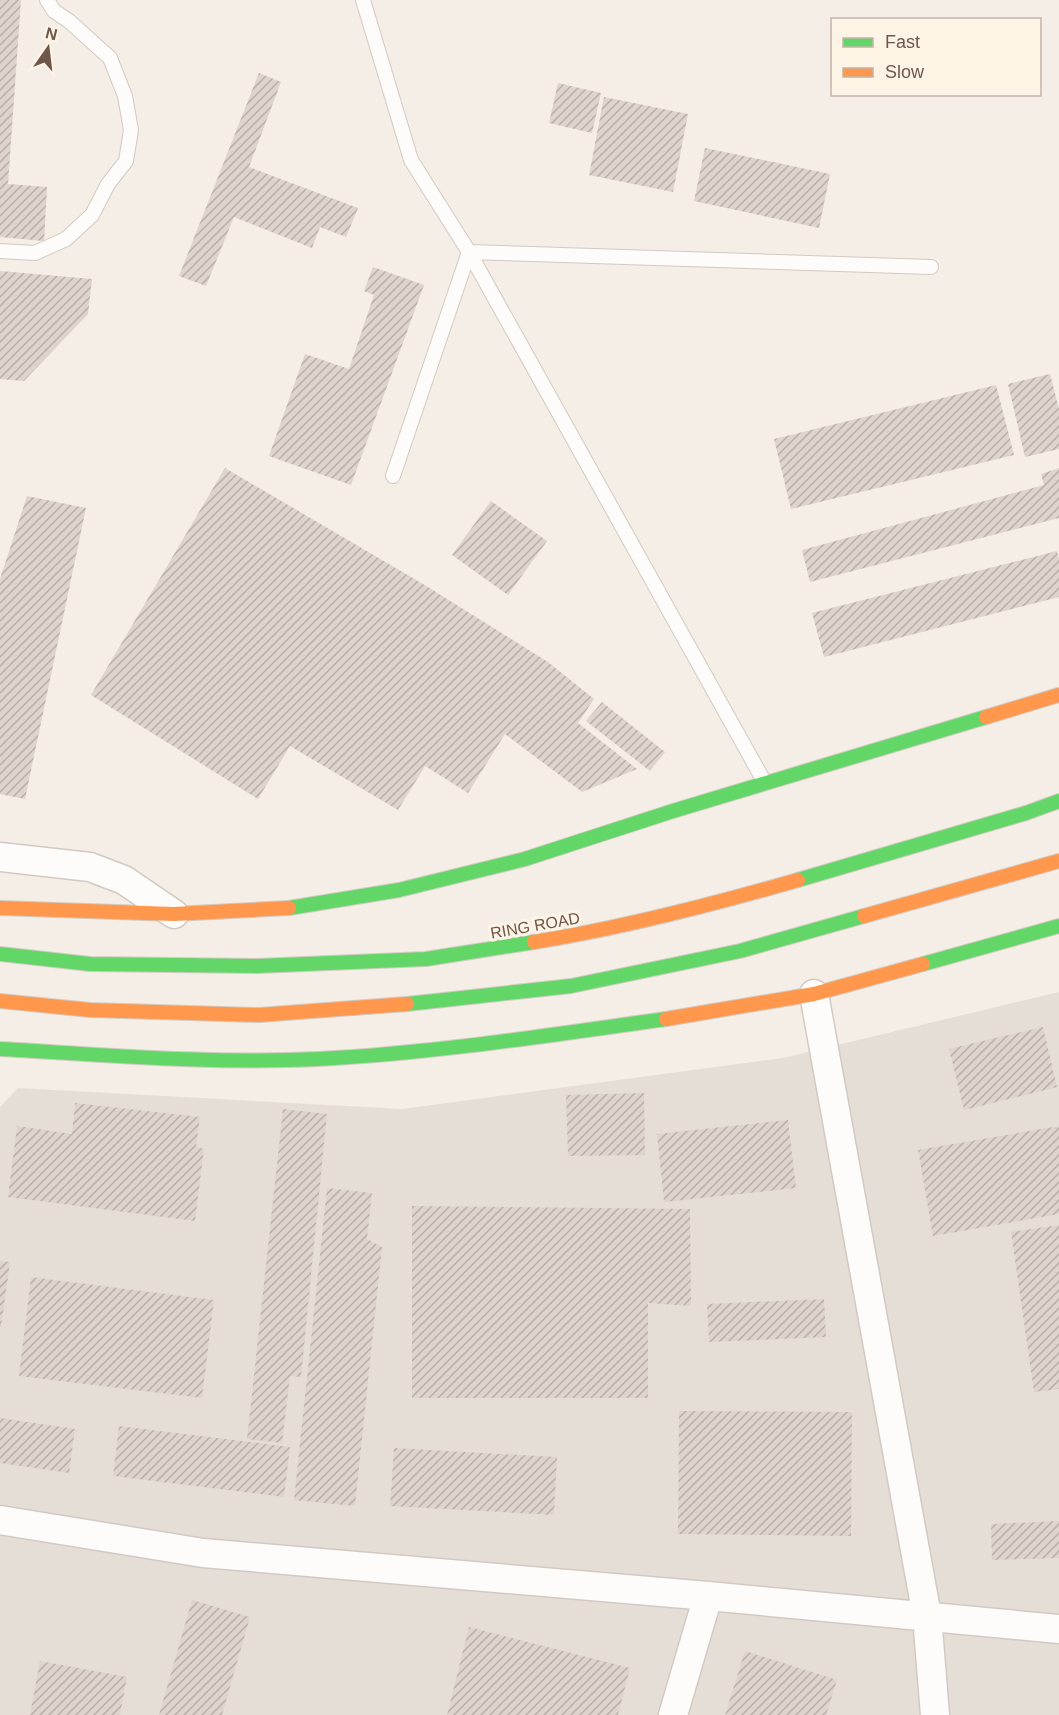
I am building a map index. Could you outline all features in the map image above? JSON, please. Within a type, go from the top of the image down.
[{"type":"main road","points":[[0,908],[174,914],[302,907],[399,890],[525,859],[673,810],[1059,695]]},
{"type":"main road","name":"RING ROAD","points":[[0,954],[90,964],[257,966],[426,959],[574,936],[732,899],[1026,813],[1059,801]]},
{"type":"main road","points":[[0,1001],[90,1010],[259,1015],[441,1002],[571,986],[740,951],[1058,861]]},
{"type":"main road","points":[[0,1049],[203,1060],[316,1059],[420,1052],[698,1015],[814,994],[1059,926]]},
{"type":"street","points":[[0,857],[90,867],[124,880],[174,914]]},
{"type":"street","points":[[814,994],[927,1616],[935,1715]]},
{"type":"street","points":[[0,1520],[203,1553],[708,1596],[1059,1629]]},
{"type":"street","points":[[673,1715],[708,1596]]},
{"type":"lane","points":[[0,251],[35,253],[66,239],[92,215],[108,184],[126,161],[130,130],[125,96],[110,58],[69,21],[54,11],[47,0]]},
{"type":"lane","points":[[363,0],[411,160],[469,252],[765,783]]},
{"type":"lane","points":[[469,252],[930,267]]},
{"type":"lane","points":[[393,476],[469,252]]},
{"type":"shaded area","points":[[1059,992],[1059,1715],[0,1715],[0,1107],[18,1088],[402,1109],[783,1058]]},
{"type":"building","points":[[0,0],[21,0],[8,184],[47,187],[44,241],[0,237]]},
{"type":"building","points":[[259,73],[281,82],[249,167],[358,208],[346,237],[320,227],[312,248],[234,217],[206,286],[179,276]]},
{"type":"building","points":[[558,83],[601,93],[592,133],[549,123]]},
{"type":"building","points":[[604,97],[688,114],[673,192],[589,175]]},
{"type":"building","points":[[705,148],[830,174],[819,228],[694,201]]},
{"type":"building","points":[[373,267],[424,285],[351,485],[269,456],[305,354],[349,369],[374,295],[364,291]]},
{"type":"building","points":[[0,271],[92,279],[88,314],[24,381],[0,379]]},
{"type":"building","points":[[1050,374],[1059,409],[1059,449],[1025,457],[1008,384]]},
{"type":"building","points":[[996,385],[1014,455],[791,509],[774,439]]},
{"type":"building","points":[[225,468],[423,584],[548,662],[594,699],[578,723],[637,769],[582,792],[505,734],[468,793],[425,766],[398,810],[290,746],[258,799],[91,695]]},
{"type":"building","points":[[1059,468],[1059,518],[810,582],[802,550],[1044,485],[1041,474]]},
{"type":"building","points":[[27,496],[86,508],[25,799],[0,794],[0,579]]},
{"type":"building","points":[[491,501],[547,541],[508,595],[452,555]]},
{"type":"building","points":[[1057,551],[1059,597],[824,657],[812,613]]},
{"type":"building","points":[[602,702],[665,752],[650,771],[586,721]]},
{"type":"building","points":[[1043,1027],[1057,1087],[964,1110],[949,1049]]},
{"type":"building","points":[[644,1093],[645,1155],[568,1156],[566,1095]]},
{"type":"building","points":[[75,1103],[200,1117],[196,1147],[204,1149],[195,1221],[8,1197],[17,1126],[72,1134]]},
{"type":"building","points":[[283,1109],[327,1114],[301,1377],[290,1376],[282,1443],[247,1439]]},
{"type":"building","points":[[788,1120],[796,1188],[664,1202],[657,1134]]},
{"type":"building","points":[[1059,1126],[1059,1214],[933,1236],[918,1150]]},
{"type":"building","points":[[327,1188],[372,1193],[367,1239],[382,1247],[355,1506],[294,1500]]},
{"type":"building","points":[[412,1206],[690,1209],[691,1306],[648,1303],[648,1398],[412,1398]]},
{"type":"building","points":[[1059,1225],[1059,1389],[1034,1392],[1011,1232]]},
{"type":"building","points":[[0,1261],[10,1262],[1,1327],[0,1327]]},
{"type":"building","points":[[31,1277],[214,1300],[202,1398],[19,1376]]},
{"type":"building","points":[[824,1299],[826,1337],[709,1342],[707,1304]]},
{"type":"building","points":[[679,1411],[852,1412],[851,1536],[678,1534]]},
{"type":"building","points":[[0,1418],[75,1429],[69,1473],[0,1463]]},
{"type":"building","points":[[119,1426],[290,1447],[284,1497],[113,1476]]},
{"type":"building","points":[[394,1448],[557,1457],[554,1515],[390,1506]]},
{"type":"building","points":[[1059,1521],[1059,1558],[992,1560],[991,1524]]},
{"type":"building","points":[[192,1600],[250,1617],[222,1715],[159,1715]]},
{"type":"building","points":[[469,1627],[630,1668],[618,1715],[447,1715]]},
{"type":"building","points":[[745,1651],[837,1680],[826,1715],[725,1715]]},
{"type":"building","points":[[40,1661],[127,1677],[120,1715],[30,1715]]},
{"type":"traffic: fast","points":[[289,908],[399,890],[525,859],[673,811],[986,717]]},
{"type":"traffic: fast","points":[[798,880],[1026,813],[1059,801]]},
{"type":"traffic: fast","points":[[407,1004],[571,986],[740,951],[864,916]]},
{"type":"traffic: fast","points":[[923,964],[1059,926]]},
{"type":"traffic: fast","points":[[0,954],[90,964],[257,966],[426,959],[534,942]]},
{"type":"traffic: fast","points":[[0,1049],[199,1060],[318,1059],[449,1048],[666,1019]]},
{"type":"traffic: slow","points":[[986,717],[1059,695]]},
{"type":"traffic: slow","points":[[864,916],[1059,861]]},
{"type":"traffic: slow","points":[[534,942],[667,915],[798,880]]},
{"type":"traffic: slow","points":[[0,908],[174,914],[289,908]]},
{"type":"traffic: slow","points":[[666,1019],[814,994],[923,964]]},
{"type":"traffic: slow","points":[[0,1001],[90,1010],[259,1015],[407,1004]]}]
